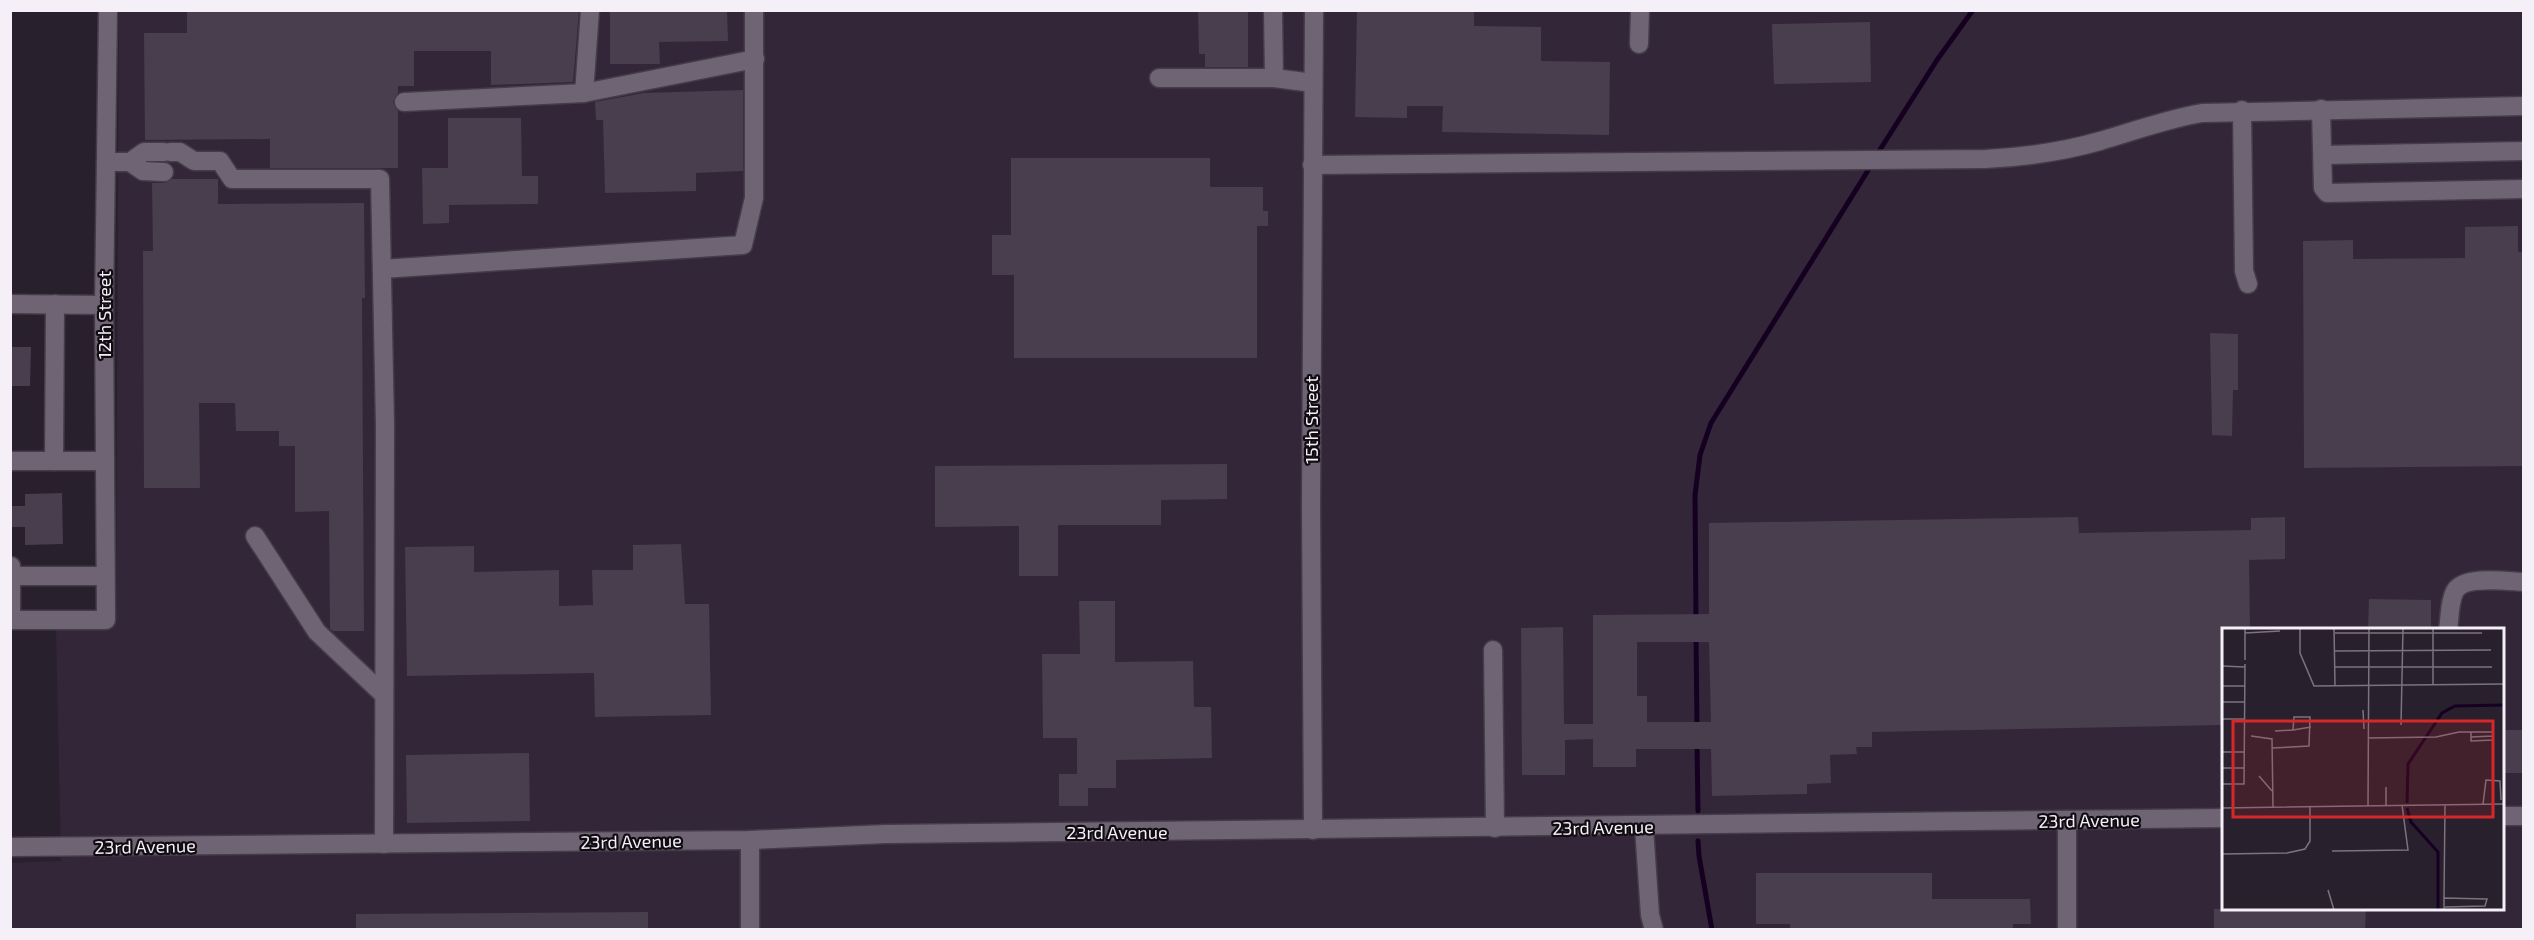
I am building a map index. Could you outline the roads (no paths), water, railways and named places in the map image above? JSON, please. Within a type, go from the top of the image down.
[{"type":"street","name":"12th Street","points":[[11,620],[106,620],[104,305],[108,10]]},
{"type":"street","points":[[584,93],[590,10]]},
{"type":"street","points":[[382,269],[743,245],[754,198],[754,10]]},
{"type":"street","points":[[1273,10],[1274,78]]},
{"type":"street","points":[[1639,44],[1640,10]]},
{"type":"street","name":"15th Street","points":[[1310,11],[1313,83],[1313,830]]},
{"type":"street","points":[[404,102],[584,93],[755,59]]},
{"type":"street","points":[[1159,78],[1274,78],[1313,83]]},
{"type":"street","points":[[1312,165],[1862,161],[2025,157],[2099,142],[2172,118],[2202,112],[2523,106]]},
{"type":"street","points":[[2321,109],[2324,188],[2327,193],[2523,189]]},
{"type":"street","points":[[2242,110],[2244,271],[2248,284]]},
{"type":"street","points":[[2323,155],[2523,151]]},
{"type":"street","points":[[130,162],[144,152],[180,152],[194,161],[220,161],[232,179],[380,179],[385,425],[384,844]]},
{"type":"street","points":[[106,162],[130,162],[143,171],[180,172],[194,161]]},
{"type":"street","points":[[10,304],[104,305]]},
{"type":"street","points":[[54,461],[55,304]]},
{"type":"street","points":[[10,461],[105,461]]},
{"type":"street","points":[[255,536],[317,632],[383,694]]},
{"type":"street","points":[[10,564],[11,620]]},
{"type":"street","points":[[11,576],[105,576]]},
{"type":"street","points":[[2448,628],[2453,594],[2458,587],[2468,581],[2523,582]]},
{"type":"street","points":[[1493,650],[1495,828]]},
{"type":"street","points":[[2504,816],[2523,816]]},
{"type":"street","name":"23rd Avenue","points":[[10,847],[750,840],[886,834],[1644,827],[2222,818]]},
{"type":"street","points":[[2067,820],[2067,930]]},
{"type":"street","points":[[1644,827],[1650,915],[1654,930]]},
{"type":"street","points":[[750,840],[750,930]]},
{"type":"waterway","points":[[1876,156],[1937,60],[1973,10]]},
{"type":"waterway","points":[[1696,620],[1695,495],[1700,455],[1711,423],[1872,164]]},
{"type":"waterway","points":[[1696,635],[1697,728]]},
{"type":"waterway","points":[[1697,743],[1698,811]]},
{"type":"waterway","points":[[1698,841],[1712,930]]}]
